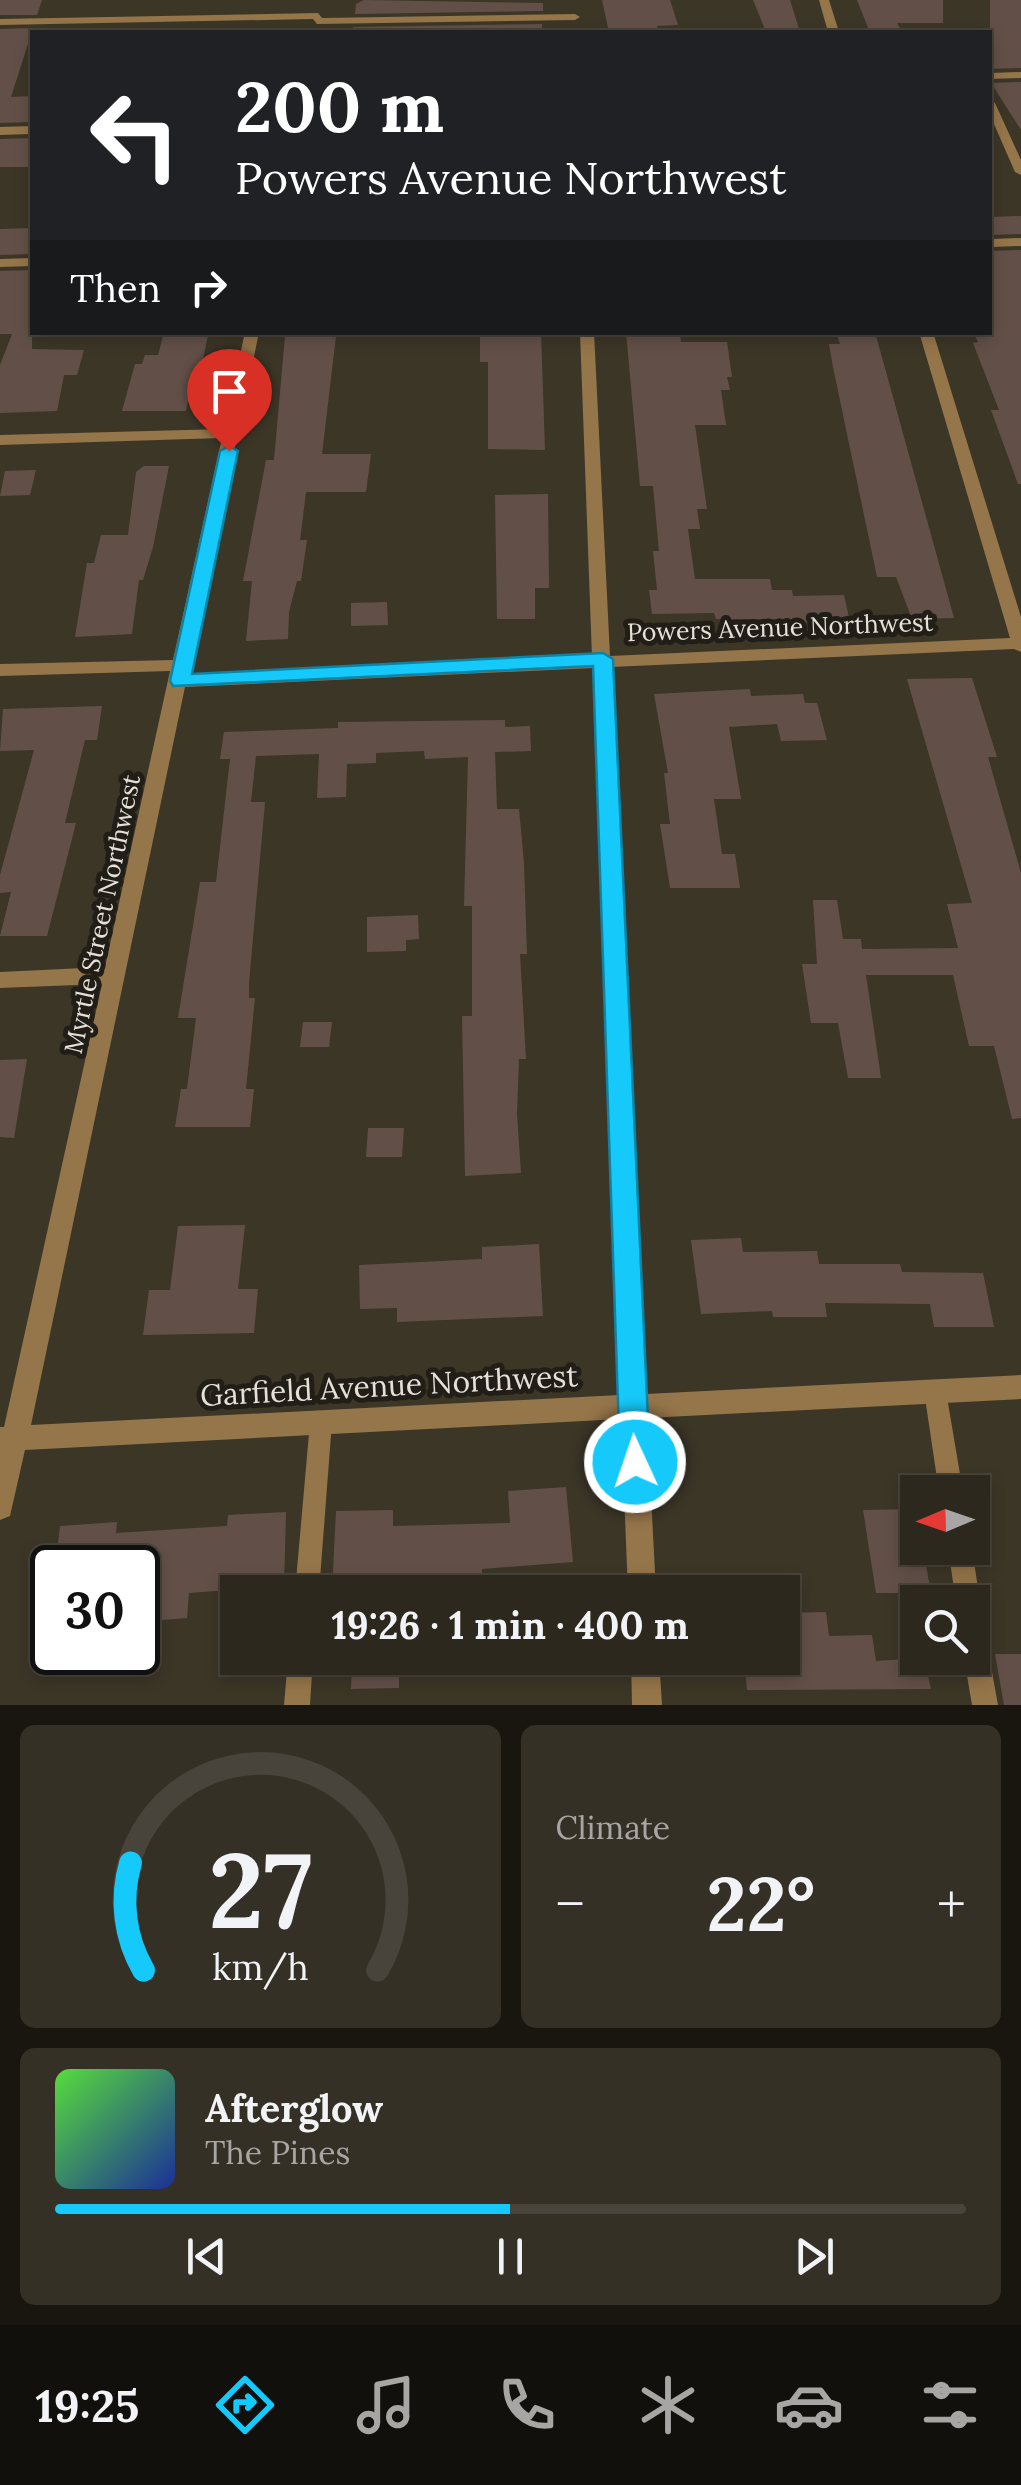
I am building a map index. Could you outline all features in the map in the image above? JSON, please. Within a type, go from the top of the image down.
[{"type":"street","points":[[316,23],[321,0]]},
{"type":"street","points":[[574,0],[576,30]]},
{"type":"street","points":[[824,0],[833,30]]},
{"type":"street","points":[[0,22],[316,23],[575,17]]},
{"type":"street","points":[[992,76],[1021,75]]},
{"type":"street","points":[[0,131],[30,130]]},
{"type":"street","points":[[992,242],[1021,242]]},
{"type":"street","points":[[0,263],[30,262]]},
{"type":"street","name":"Myrtle Street Northwest","points":[[0,1507],[8,1438],[116,975],[251,335]]},
{"type":"street","points":[[587,335],[641,1575]]},
{"type":"street","points":[[927,335],[1021,644]]},
{"type":"street","points":[[0,440],[233,433]]},
{"type":"street","name":"Powers Avenue Northwest","points":[[0,670],[182,673],[1021,644]]},
{"type":"street","points":[[0,980],[116,975]]},
{"type":"street","name":"Garfield Avenue Northwest","points":[[8,1438],[1021,1387]]},
{"type":"street","points":[[646,1675],[647,1705]]},
{"type":"lane","points":[[992,108],[1021,172]]},
{"type":"lane","points":[[935,1392],[948,1475]]},
{"type":"lane","points":[[308,1575],[321,1422]]},
{"type":"lane","points":[[297,1705],[300,1675]]},
{"type":"lane","points":[[980,1675],[985,1705]]},
{"type":"building","points":[[0,0],[42,0],[37,15],[0,15]]},
{"type":"building","points":[[364,0],[543,3],[543,11],[355,14],[356,4]]},
{"type":"building","points":[[602,0],[670,0],[678,25],[657,26],[658,30],[609,30]]},
{"type":"building","points":[[753,0],[790,0],[799,30],[765,30]]},
{"type":"building","points":[[857,0],[943,0],[943,23],[897,23],[901,30],[869,30]]},
{"type":"building","points":[[990,0],[1021,0],[1021,68],[992,69]]},
{"type":"building","points":[[542,24],[542,30],[352,30]]},
{"type":"building","points":[[33,28],[11,97],[30,96],[30,122],[0,123],[0,29]]},
{"type":"building","points":[[1021,82],[1021,130],[992,85]]},
{"type":"building","points":[[30,138],[30,167],[0,167],[0,139]]},
{"type":"building","points":[[1021,216],[1021,234],[992,235],[992,217]]},
{"type":"building","points":[[30,228],[30,254],[0,255],[0,229]]},
{"type":"building","points":[[1021,250],[1021,484],[991,410],[999,410],[973,343],[978,342],[974,335],[992,335],[992,251]]},
{"type":"building","points":[[30,270],[32,349],[84,350],[77,375],[64,375],[57,411],[0,413],[0,365],[12,334],[0,334],[0,271]]},
{"type":"building","points":[[480,335],[541,335],[545,450],[488,449],[488,362],[480,362]]},
{"type":"building","points":[[626,335],[680,335],[681,342],[727,342],[732,377],[727,377],[730,390],[721,390],[726,425],[695,425],[707,509],[697,509],[700,529],[688,529],[695,579],[770,579],[772,590],[792,590],[793,596],[844,595],[850,622],[764,623],[763,619],[716,619],[714,613],[652,614],[649,590],[657,590],[653,551],[659,551],[653,486],[640,486]]},
{"type":"building","points":[[837,335],[876,335],[954,618],[912,619],[896,577],[877,577],[829,344],[840,344]]},
{"type":"building","points":[[163,336],[208,336],[196,390],[190,390],[186,411],[122,411],[135,364],[142,364],[145,355],[158,355]]},
{"type":"building","points":[[285,336],[336,336],[322,454],[371,454],[366,492],[306,492],[300,540],[307,540],[301,581],[297,581],[289,612],[288,639],[246,641],[252,581],[243,581],[266,460],[274,460]]},
{"type":"building","points":[[144,466],[169,466],[153,547],[143,580],[139,580],[132,634],[75,637],[87,563],[94,563],[101,535],[128,535],[136,472]]},
{"type":"building","points":[[36,470],[30,495],[0,496],[5,471]]},
{"type":"building","points":[[548,494],[549,588],[535,588],[535,619],[497,619],[495,495]]},
{"type":"building","points":[[387,602],[388,625],[351,626],[351,603]]},
{"type":"building","points":[[972,678],[997,757],[988,757],[1021,873],[1021,1118],[1012,1119],[994,1046],[969,1046],[953,975],[866,975],[881,1078],[848,1078],[838,1023],[811,1023],[802,964],[817,964],[813,900],[837,900],[843,939],[861,939],[862,949],[958,948],[947,904],[972,903],[907,679]]},
{"type":"building","points":[[750,689],[751,696],[803,694],[805,703],[817,703],[827,740],[781,741],[777,724],[729,727],[741,799],[714,799],[722,854],[735,854],[740,888],[670,888],[660,824],[670,824],[664,773],[668,773],[654,694]]},
{"type":"building","points":[[102,706],[97,740],[85,740],[65,823],[76,823],[47,936],[0,936],[11,892],[0,893],[0,875],[34,750],[0,751],[3,709]]},
{"type":"building","points":[[505,720],[505,727],[530,726],[531,751],[495,752],[497,809],[519,809],[524,863],[527,954],[520,954],[526,1059],[519,1059],[517,1114],[521,1173],[465,1176],[462,1016],[472,1016],[472,906],[464,906],[468,757],[425,759],[424,751],[376,753],[376,763],[347,764],[346,797],[317,798],[319,754],[256,756],[251,802],[265,802],[249,983],[249,998],[255,998],[246,1089],[254,1089],[250,1127],[175,1127],[181,1089],[187,1089],[196,1018],[178,1018],[200,882],[216,882],[230,759],[220,759],[224,732],[338,728],[338,722]]},
{"type":"building","points":[[418,915],[419,939],[406,940],[406,951],[367,952],[367,917]]},
{"type":"building","points":[[303,1022],[332,1022],[329,1047],[300,1047]]},
{"type":"building","points":[[27,1059],[14,1138],[0,1137],[0,1060]]},
{"type":"building","points":[[368,1128],[404,1128],[402,1157],[366,1157]]},
{"type":"building","points":[[245,1225],[238,1289],[258,1289],[254,1333],[143,1335],[149,1290],[170,1290],[178,1226]]},
{"type":"building","points":[[741,1238],[743,1252],[817,1251],[819,1264],[900,1264],[902,1272],[983,1273],[994,1327],[934,1327],[930,1304],[825,1303],[827,1317],[773,1317],[772,1311],[701,1314],[691,1240]]},
{"type":"building","points":[[539,1244],[543,1316],[397,1322],[397,1308],[360,1309],[359,1265],[482,1259],[482,1247]]},
{"type":"building","points":[[566,1487],[573,1562],[482,1569],[482,1575],[333,1575],[336,1511],[393,1510],[393,1526],[510,1523],[508,1491]]},
{"type":"building","points":[[900,1509],[900,1565],[926,1565],[930,1585],[900,1585],[900,1593],[876,1593],[863,1510]]},
{"type":"building","points":[[286,1512],[284,1575],[220,1575],[220,1591],[189,1593],[187,1618],[160,1620],[160,1545],[58,1545],[60,1526],[117,1522],[116,1533],[227,1526],[228,1515]]},
{"type":"building","points":[[826,1612],[829,1636],[872,1635],[876,1661],[900,1660],[900,1675],[928,1675],[931,1689],[747,1690],[746,1675],[800,1675],[800,1613]]},
{"type":"building","points":[[995,1654],[1021,1654],[1021,1705],[1004,1705]]},
{"type":"building","points":[[351,1675],[399,1675],[399,1688],[351,1689]]},
{"type":"route","points":[[229,451],[180,681],[603,659],[635,1462]]}]
